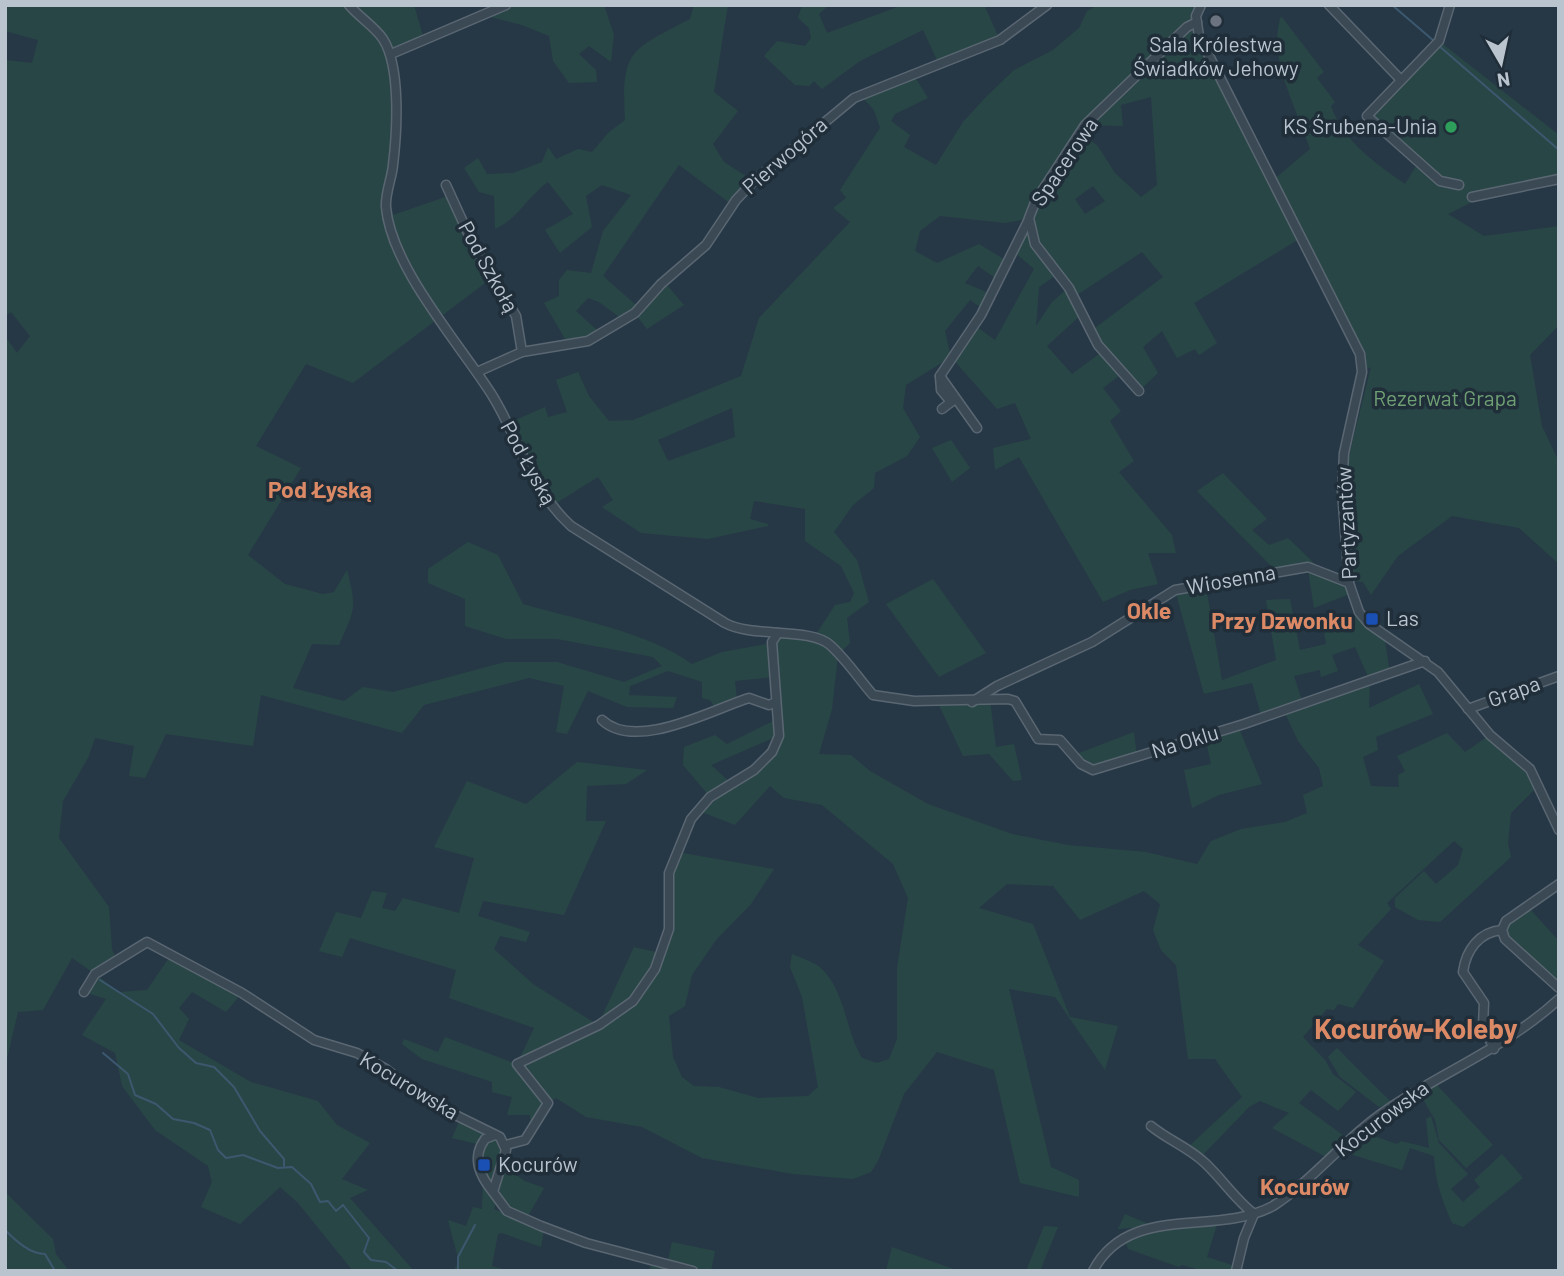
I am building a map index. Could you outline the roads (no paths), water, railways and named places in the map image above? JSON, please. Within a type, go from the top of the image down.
[{"type":"street","points":[[349,5],[382,37],[391,54],[506,5]]},
{"type":"street","name":"Pierwogóra","points":[[477,372],[522,352],[587,341],[615,327],[635,313],[661,284],[706,245],[736,200],[754,181],[836,111],[854,99],[1000,40],[1047,5]]},
{"type":"street","points":[[1197,22],[1201,5]]},
{"type":"street","points":[[1329,5],[1401,80]]},
{"type":"street","points":[[1451,5],[1439,41],[1367,116],[1440,181],[1459,185]]},
{"type":"street","name":"Spacerowa","points":[[977,429],[954,400],[940,376],[981,315],[1036,200],[1085,125],[1187,27],[1197,22]]},
{"type":"street","name":"Partyzantów","points":[[1197,22],[1199,36],[1360,354],[1362,372],[1344,453],[1342,491],[1349,583],[1362,617],[1425,661],[1490,735],[1530,769],[1559,830]]},
{"type":"street","name":"Pod Łyską","points":[[391,54],[395,116],[393,165],[385,205],[397,251],[494,399],[537,488],[551,507],[571,526],[734,628],[828,643],[873,695],[914,701],[972,702]]},
{"type":"street","points":[[1472,198],[1559,179]]},
{"type":"street","name":"Pod Szkołą","points":[[446,185],[473,244],[516,316],[522,352]]},
{"type":"street","name":"Spacerowa","points":[[1029,218],[1035,244],[1069,288],[1098,345],[1139,391]]},
{"type":"street","points":[[942,409],[954,400]]},
{"type":"street","name":"Wiosenna","points":[[972,702],[997,686],[1092,642],[1175,590],[1308,567],[1349,583]]},
{"type":"street","points":[[493,1192],[505,1157],[506,1145],[525,1140],[548,1103],[517,1064],[599,1025],[633,1001],[655,970],[669,929],[669,873],[676,850],[691,819],[710,797],[744,778],[772,752],[780,724],[772,642],[778,633]]},
{"type":"street","name":"Na Oklu","points":[[972,702],[1008,698],[1015,701],[1038,739],[1060,740],[1081,764],[1093,770],[1244,724],[1425,661]]},
{"type":"street","name":"Grapa","points":[[1468,709],[1559,676]]},
{"type":"street","points":[[602,720],[613,727],[642,730],[688,721],[748,698],[768,705],[776,702]]},
{"type":"street","points":[[1494,1049],[1483,1026],[1484,1003],[1463,972],[1475,942],[1488,933],[1502,930],[1509,918],[1559,884]]},
{"type":"street","points":[[1502,930],[1505,939],[1559,988]]},
{"type":"street","name":"Kocurowska","points":[[84,992],[95,974],[147,942],[242,993],[308,1037],[368,1059],[427,1101],[495,1135],[506,1145]]},
{"type":"street","name":"Kocurowska","points":[[1093,1271],[1114,1243],[1134,1232],[1254,1214],[1282,1200],[1389,1109],[1442,1075],[1494,1049],[1559,999]]},
{"type":"street","points":[[1151,1126],[1166,1138],[1188,1148],[1216,1174],[1235,1200],[1254,1214],[1244,1238],[1236,1271]]},
{"type":"street","points":[[495,1135],[485,1139],[478,1155],[478,1167],[493,1192],[499,1210],[572,1238],[693,1271]]},
{"type":"street","points":[[649,1271],[652,1261]]},
{"type":"waterway","points":[[1392,5],[1434,41]]},
{"type":"waterway","points":[[1438,45],[1559,150]]},
{"type":"waterway","points":[[100,980],[153,1014],[179,1048],[196,1063],[214,1067],[234,1087],[260,1131],[284,1159],[284,1166]]},
{"type":"waterway","points":[[103,1053],[128,1074],[135,1095],[156,1104],[173,1119],[194,1123],[210,1130],[218,1150],[226,1158],[243,1155],[278,1168],[292,1167],[311,1184],[320,1202],[328,1201],[336,1211],[343,1205],[369,1238],[364,1252],[371,1260],[386,1262],[398,1271]]},
{"type":"waterway","points":[[458,1271],[458,1257],[475,1225]]},
{"type":"waterway","points":[[5,1230],[29,1249],[45,1254],[55,1271]]},
{"type":"place","name":"Sala Królestwa Świadków Jehowy","points":[[1216,21]]},
{"type":"place","name":"KS Śrubena-Unia","points":[[1451,127]]},
{"type":"place","name":"Las","points":[[1372,619]]},
{"type":"place","name":"Kocurów","points":[[484,1165]]},
{"type":"district","name":"Pod Łyską","points":[[320,490]]},
{"type":"district","name":"Okle","points":[[1149,611]]},
{"type":"district","name":"Przy Dzwonku","points":[[1282,621]]},
{"type":"district","name":"Kocurów-Koleby","points":[[1416,1029]]},
{"type":"district","name":"Kocurów","points":[[1305,1187]]},
{"type":"park label","name":"Rezerwat Grapa","points":[[1445,399]]}]
